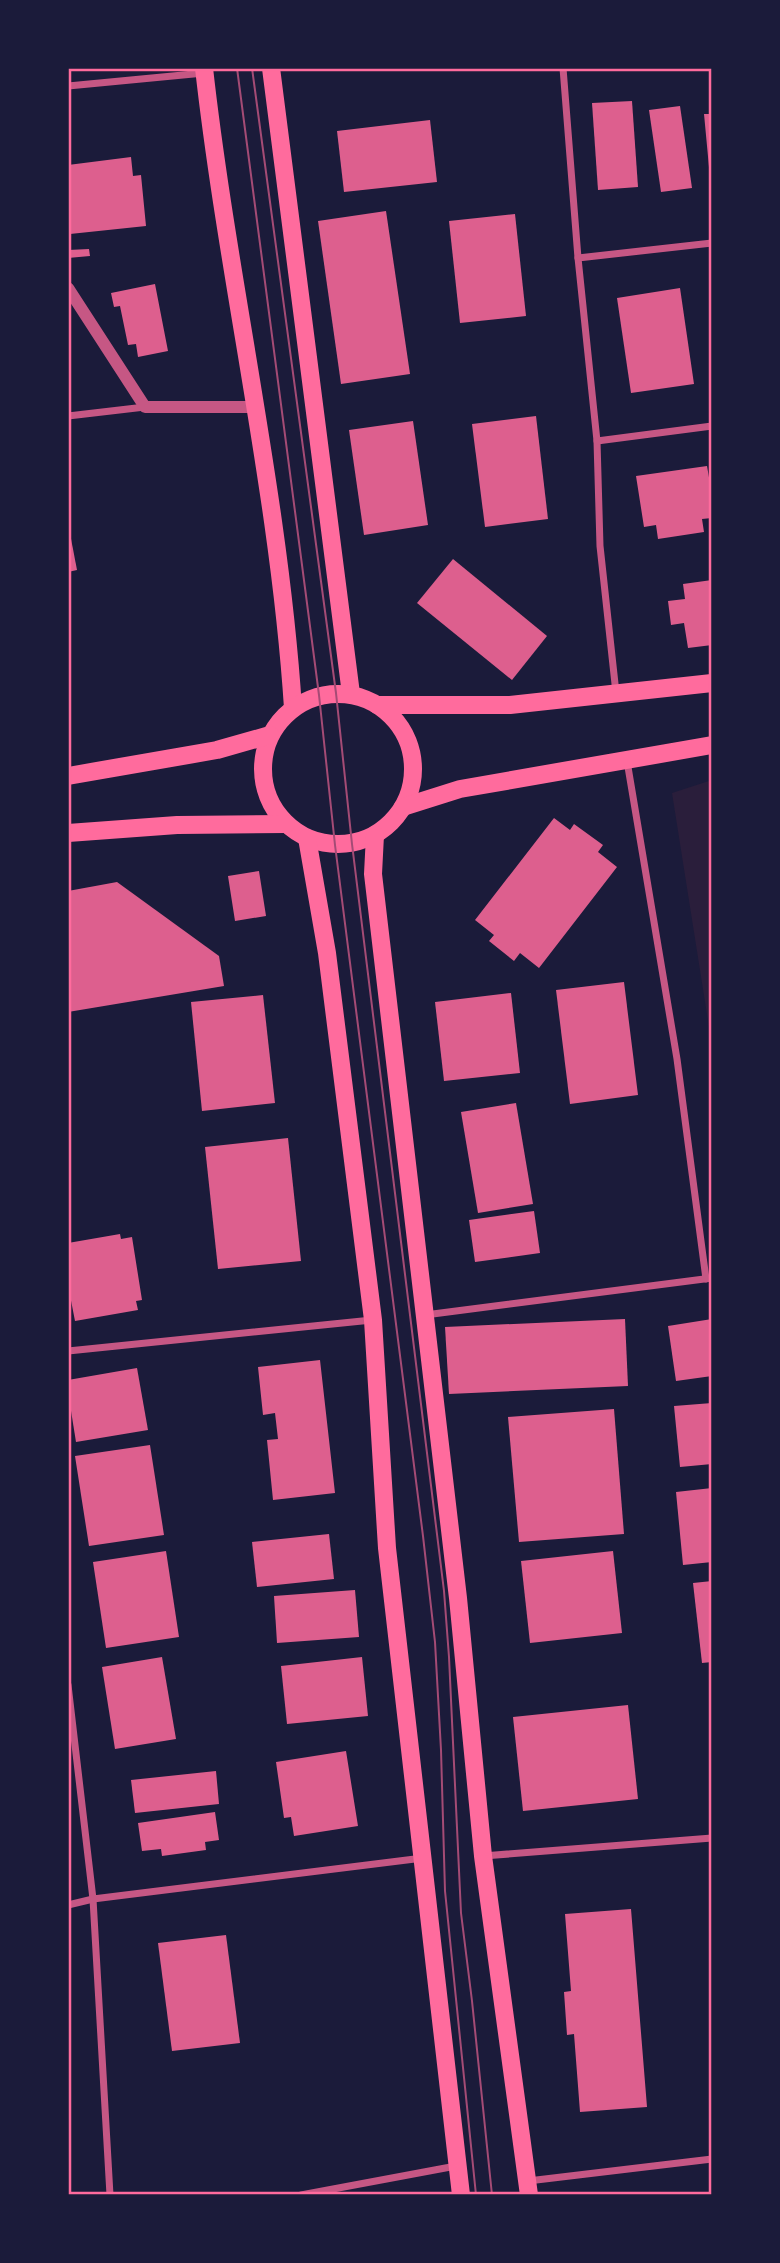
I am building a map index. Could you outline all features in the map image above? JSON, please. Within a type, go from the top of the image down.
[{"type":"main road","points":[[271,68],[351,694]]},
{"type":"main road","points":[[204,71],[222,214],[255,407],[288,635],[293,708]]},
{"type":"main road","points":[[377,705],[510,705],[712,683]]},
{"type":"main road","points":[[351,694],[377,705],[399,725],[411,751],[413,780],[403,807],[391,823],[375,835],[352,844],[335,845],[307,838],[286,824],[268,797],[262,766],[270,735],[293,708],[319,695],[351,694]]},
{"type":"main road","points":[[68,776],[217,750],[270,735]]},
{"type":"main road","points":[[403,807],[460,789],[712,745]]},
{"type":"main road","points":[[68,834],[177,825],[286,824]]},
{"type":"main road","points":[[375,835],[373,874],[458,1598],[482,1856],[528,2188]]},
{"type":"main road","points":[[307,838],[327,953],[373,1320],[387,1548],[461,2195]]},
{"type":"street","points":[[563,68],[578,258],[597,441],[600,546],[616,694]]},
{"type":"street","points":[[68,86],[204,71]]},
{"type":"street","points":[[578,258],[712,243]]},
{"type":"street","points":[[68,289],[145,407]]},
{"type":"street","points":[[68,416],[145,407],[255,407]]},
{"type":"street","points":[[597,441],[712,426]]},
{"type":"street","points":[[425,1315],[709,1278],[677,1059],[627,759]]},
{"type":"street","points":[[68,1351],[373,1320]]},
{"type":"street","points":[[68,1685],[93,1899],[110,2195]]},
{"type":"street","points":[[482,1856],[712,1838]]},
{"type":"street","points":[[68,1905],[93,1899],[423,1858]]},
{"type":"street","points":[[528,2188],[712,2160]]},
{"type":"street","points":[[301,2195],[457,2166]]},
{"type":"shaded area","points":[[712,780],[712,1046],[672,793]]},
{"type":"building","points":[[632,101],[638,187],[598,190],[592,103]]},
{"type":"building","points":[[680,106],[692,188],[661,192],[649,110]]},
{"type":"building","points":[[704,114],[712,114],[712,178],[710,178]]},
{"type":"building","points":[[430,120],[437,182],[344,192],[337,131]]},
{"type":"building","points":[[131,157],[133,176],[141,175],[146,226],[70,234],[68,165]]},
{"type":"building","points":[[386,211],[410,374],[341,384],[318,221]]},
{"type":"building","points":[[515,214],[526,316],[460,323],[449,221]]},
{"type":"building","points":[[89,249],[90,256],[68,258],[68,250]]},
{"type":"building","points":[[155,284],[168,351],[138,357],[136,344],[128,345],[120,306],[114,307],[111,293]]},
{"type":"building","points":[[680,288],[694,384],[631,393],[617,298]]},
{"type":"building","points":[[536,416],[548,519],[485,527],[472,424]]},
{"type":"building","points":[[413,421],[428,525],[364,535],[349,430]]},
{"type":"building","points":[[707,466],[712,495],[712,518],[702,519],[704,532],[658,539],[656,525],[644,527],[636,476]]},
{"type":"building","points":[[68,523],[77,570],[68,572]]},
{"type":"building","points":[[453,559],[547,636],[512,680],[417,603]]},
{"type":"building","points":[[712,580],[712,645],[688,648],[684,623],[671,625],[668,601],[685,599],[683,584]]},
{"type":"building","points":[[554,818],[570,830],[574,824],[603,845],[598,852],[617,867],[539,968],[520,953],[514,961],[489,941],[494,935],[475,920]]},
{"type":"building","points":[[259,871],[266,916],[235,921],[228,876]]},
{"type":"building","points":[[117,882],[219,956],[224,986],[68,1012],[68,891]]},
{"type":"building","points":[[624,982],[638,1095],[570,1104],[556,990]]},
{"type":"building","points":[[511,993],[520,1073],[444,1081],[435,1002]]},
{"type":"building","points":[[263,995],[275,1103],[202,1111],[191,1002]]},
{"type":"building","points":[[516,1103],[533,1204],[478,1213],[461,1112]]},
{"type":"building","points":[[288,1138],[301,1261],[218,1269],[205,1147]]},
{"type":"building","points":[[534,1211],[540,1253],[475,1262],[469,1220]]},
{"type":"building","points":[[120,1234],[121,1239],[132,1237],[142,1300],[136,1301],[138,1310],[75,1321],[68,1285],[68,1243]]},
{"type":"building","points":[[625,1319],[628,1386],[449,1394],[445,1327]]},
{"type":"building","points":[[712,1319],[712,1376],[676,1381],[668,1326]]},
{"type":"building","points":[[320,1360],[335,1493],[273,1500],[267,1440],[278,1439],[275,1413],[263,1415],[258,1367]]},
{"type":"building","points":[[137,1368],[148,1430],[76,1442],[68,1380]]},
{"type":"building","points":[[712,1403],[712,1464],[680,1467],[674,1406]]},
{"type":"building","points":[[614,1409],[624,1534],[519,1542],[508,1417]]},
{"type":"building","points":[[150,1445],[164,1535],[89,1546],[75,1456]]},
{"type":"building","points":[[712,1488],[712,1562],[683,1565],[676,1492]]},
{"type":"building","points":[[329,1534],[334,1579],[257,1587],[252,1542]]},
{"type":"building","points":[[166,1551],[179,1637],[106,1648],[93,1562]]},
{"type":"building","points":[[613,1551],[622,1633],[530,1643],[521,1561]]},
{"type":"building","points":[[712,1581],[712,1662],[702,1663],[693,1583]]},
{"type":"building","points":[[355,1590],[359,1637],[277,1643],[274,1596]]},
{"type":"building","points":[[162,1657],[176,1739],[115,1749],[102,1667]]},
{"type":"building","points":[[362,1657],[368,1716],[287,1724],[281,1666]]},
{"type":"building","points":[[628,1705],[638,1799],[523,1811],[513,1717]]},
{"type":"building","points":[[346,1751],[358,1826],[294,1836],[291,1817],[284,1818],[276,1762]]},
{"type":"building","points":[[216,1771],[219,1804],[135,1813],[131,1780]]},
{"type":"building","points":[[215,1812],[219,1840],[205,1842],[206,1850],[162,1856],[161,1849],[142,1851],[138,1823]]},
{"type":"building","points":[[631,1909],[647,2107],[580,2112],[574,2034],[567,2035],[564,1992],[571,1991],[565,1914]]},
{"type":"building","points":[[226,1935],[240,2043],[172,2051],[158,1943]]},
{"type":"tram line","points":[[237,68],[319,695],[335,845],[435,1642],[445,1891],[476,2195]]},
{"type":"tram line","points":[[252,68],[336,693],[352,844],[444,1591],[461,1913],[492,2195]]}]
